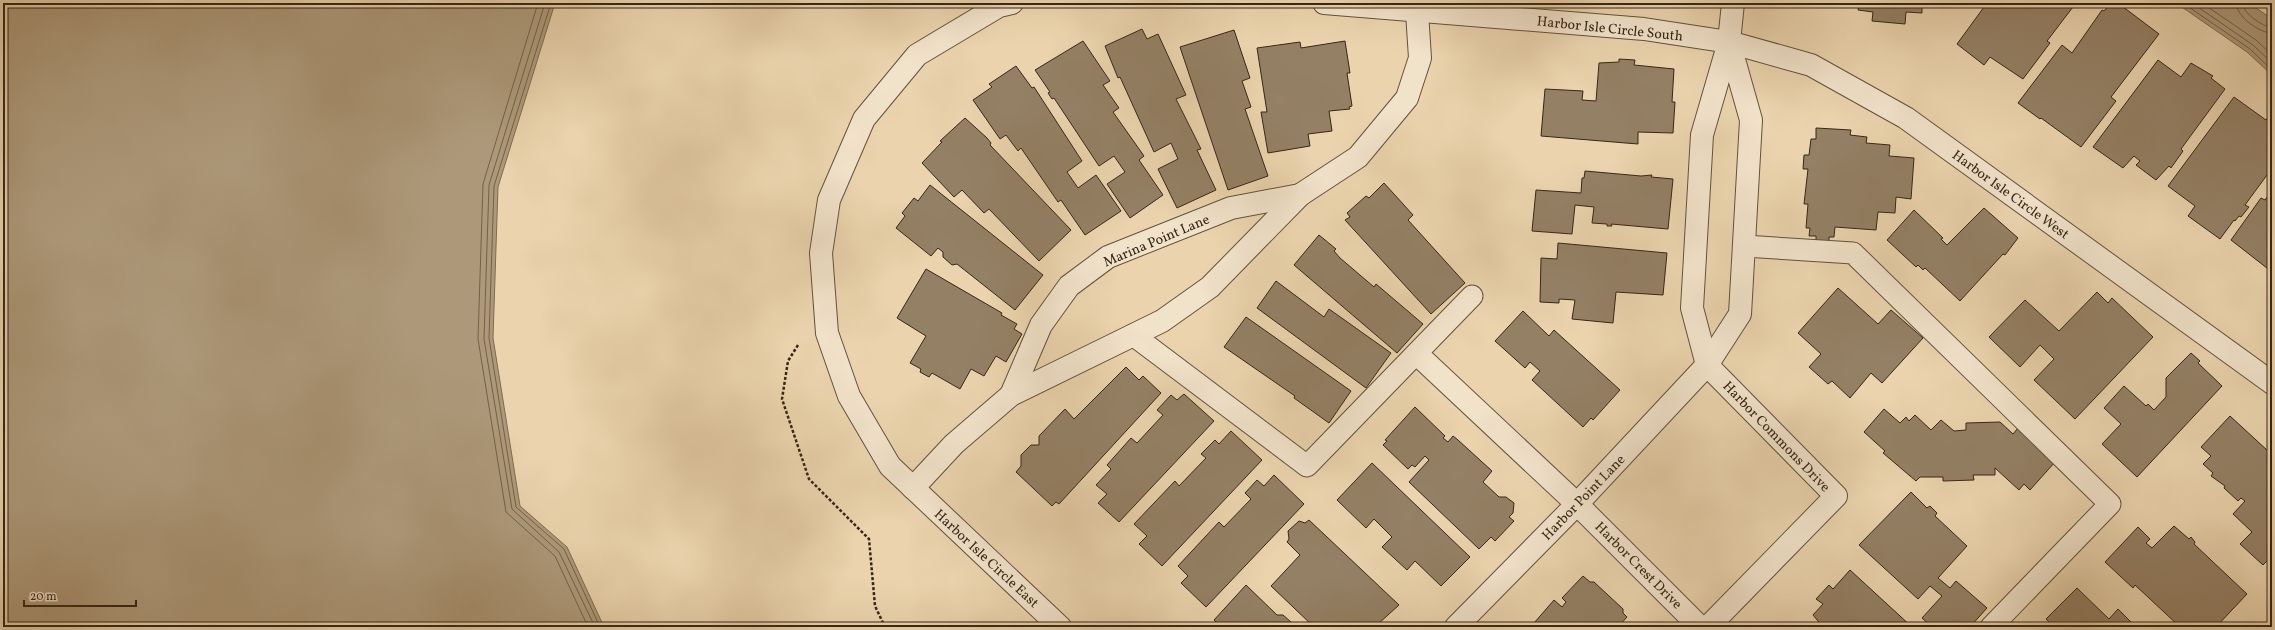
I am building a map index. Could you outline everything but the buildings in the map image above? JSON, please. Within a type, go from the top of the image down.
[{"type":"street","points":[[913,488],[890,466],[849,396],[827,333],[821,253],[829,200],[864,119],[917,55],[998,6],[1012,3]]},
{"type":"street","name":"Harbor Isle Circle South","points":[[1324,3],[1417,12],[1644,29],[1729,42]]},
{"type":"street","name":"Harbor Commons Drive","points":[[1708,627],[1836,496],[1707,365],[1692,308],[1702,135],[1729,42],[1733,3]]},
{"type":"street","name":"Marina Point Lane","points":[[913,488],[954,444],[1011,395],[1162,321],[1210,287],[1300,195],[1358,157],[1407,98],[1420,58],[1417,12]]},
{"type":"street","name":"Harbor Commons Drive","points":[[1707,365],[1740,314],[1751,120],[1729,42]]},
{"type":"street","name":"Harbor Isle Circle West","points":[[1729,42],[1811,65],[1906,118],[2272,382]]},
{"type":"street","name":"Marina Point Lane","points":[[1011,395],[1040,326],[1069,286],[1108,257],[1231,208],[1300,195]]},
{"type":"street","name":"Harbor Crest Drive","points":[[1417,354],[1577,504],[1700,627]]},
{"type":"street","name":"Harbor Point Lane","points":[[1456,627],[1577,504],[1707,365]]},
{"type":"street","name":"Harbor Isle Circle East","points":[[913,488],[1060,627]]},
{"type":"lane","points":[[1744,246],[1853,253],[2110,504],[1992,627]]},
{"type":"lane","points":[[1133,335],[1307,466],[1472,296]]},
{"type":"path","points":[[800,340],[788,361],[782,399],[809,478],[869,539],[875,606],[885,627]]},
{"type":"water","points":[[3,3],[555,3],[498,187],[493,338],[520,506],[567,547],[604,627],[3,627]]},
{"type":"water","points":[[2176,3],[2249,3],[2272,19],[2272,75],[2247,52]]}]
